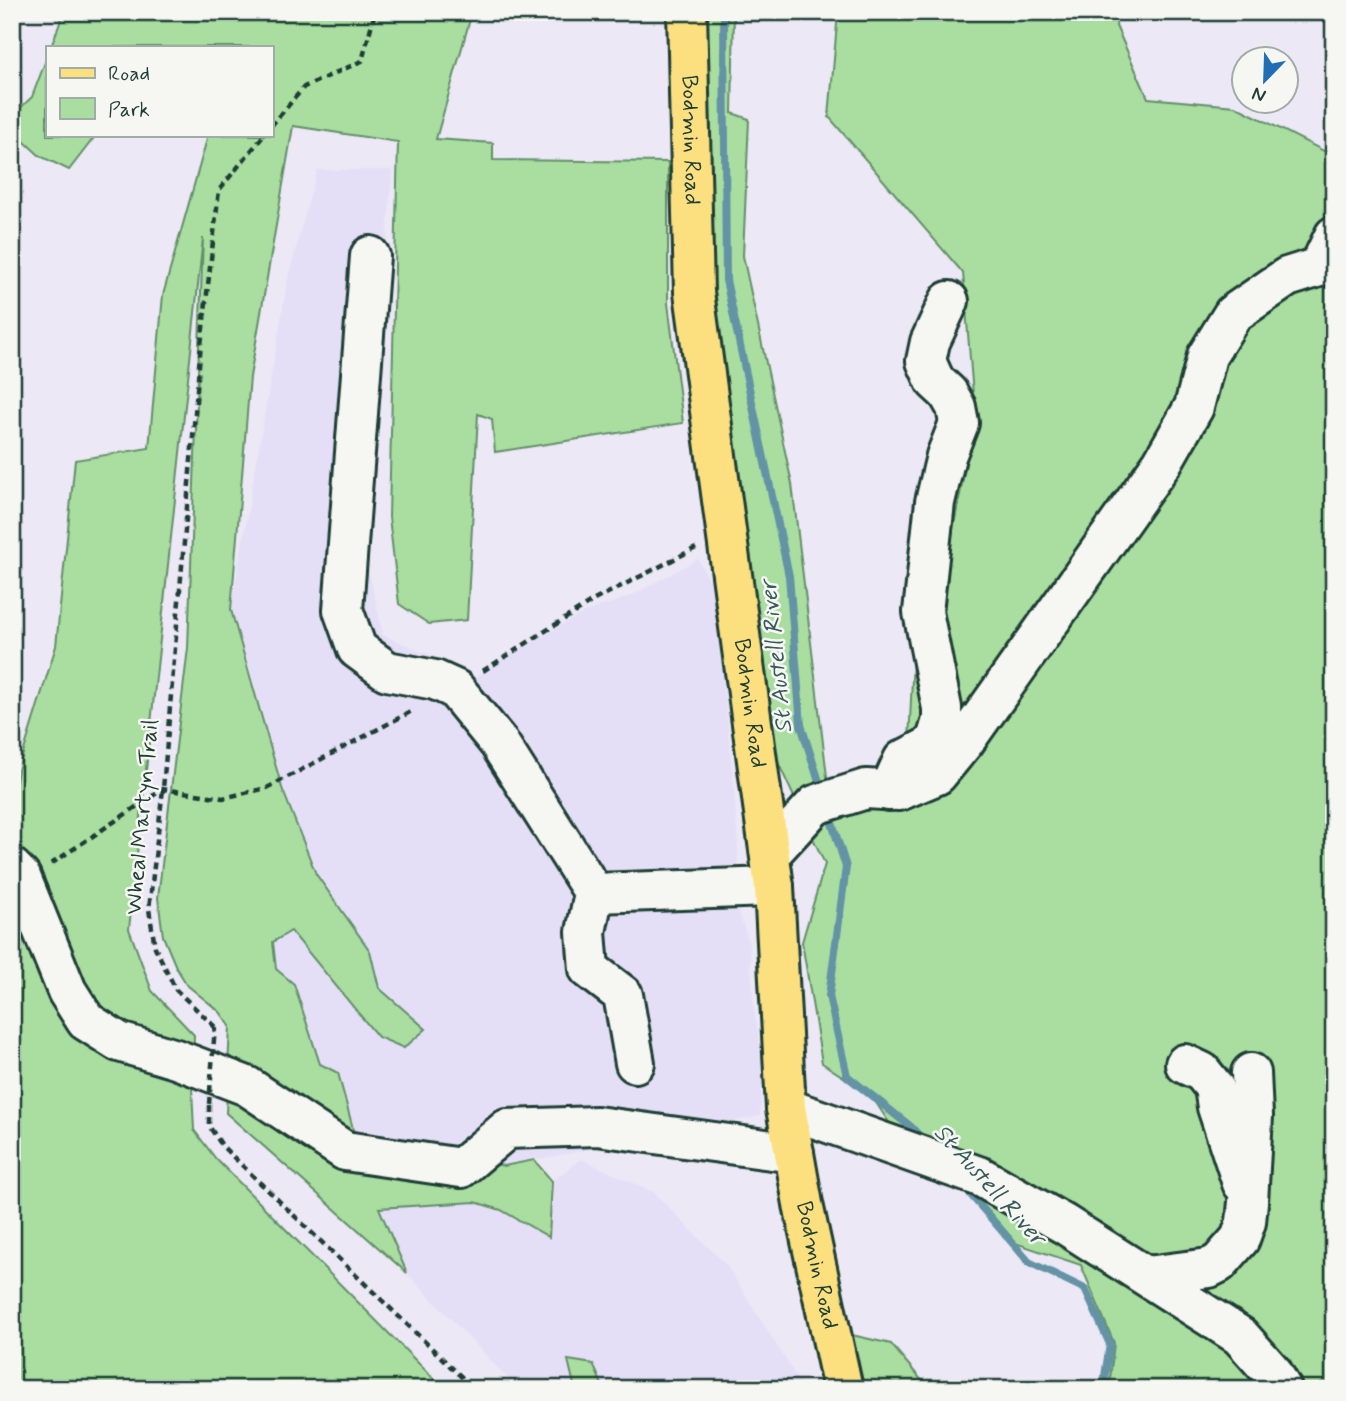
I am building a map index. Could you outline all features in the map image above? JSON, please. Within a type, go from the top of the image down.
[{"type":"main road","name":"Bodmin Road","points":[[687,12],[694,292],[772,871],[786,1108],[843,1389]]},
{"type":"lane","points":[[594,893],[772,871],[829,800],[866,789],[899,791],[937,775],[965,741],[1162,463],[1194,407],[1207,356],[1233,314],[1287,277],[1319,267],[1334,236]]},
{"type":"lane","points":[[370,256],[343,610],[358,649],[387,671],[435,680],[455,689],[499,743],[594,893],[586,932],[589,969],[623,995],[635,1063]]},
{"type":"lane","points":[[890,791],[903,760],[936,740],[942,720],[923,612],[935,502],[946,456],[959,423],[956,407],[948,393],[935,382],[926,361],[930,342],[949,301]]},
{"type":"lane","points":[[17,872],[67,991],[86,1021],[118,1042],[176,1059],[247,1086],[345,1151],[461,1168],[507,1129],[597,1126],[794,1153]]},
{"type":"lane","points":[[1185,1064],[1202,1072],[1214,1087],[1217,1107],[1248,1202]]},
{"type":"lane","points":[[1147,1276],[1209,1268],[1219,1263],[1240,1240],[1246,1222],[1248,1202],[1253,1116],[1251,1073]]},
{"type":"lane","points":[[786,1108],[981,1177],[1065,1224],[1240,1336],[1282,1389]]},
{"type":"path","points":[[273,124],[304,87],[362,61],[375,12]]},
{"type":"path","name":"Wheal Martyn Trail","points":[[263,136],[219,190],[200,354],[163,789],[149,909],[155,947],[176,990],[215,1027],[209,1126],[223,1147],[474,1389]]},
{"type":"path","points":[[17,872],[45,868],[163,789],[223,798],[267,788],[455,689],[594,600],[726,533]]},
{"type":"shaded area","points":[[317,170],[392,170],[364,550],[383,635],[451,664],[471,681],[490,666],[585,612],[631,596],[698,559],[714,588],[738,844],[738,911],[749,942],[754,1008],[763,1066],[760,1116],[504,1166],[414,1146],[336,1134],[191,819],[282,787],[231,610],[288,278]]},
{"type":"shaded area","points":[[581,1159],[653,1192],[727,1266],[804,1389],[518,1389],[407,1273],[378,1208],[475,1202],[501,1210],[549,1237],[552,1181]]},
{"type":"green space","points":[[64,12],[472,12],[436,139],[493,143],[493,160],[668,162],[668,303],[683,423],[495,452],[492,419],[478,414],[467,620],[429,624],[399,604],[389,517],[398,142],[293,126],[250,377],[231,610],[282,788],[316,874],[370,951],[379,988],[426,1029],[404,1048],[378,1037],[291,931],[273,942],[276,969],[294,984],[320,1064],[338,1073],[355,1136],[504,1166],[534,1160],[552,1181],[549,1237],[501,1210],[475,1202],[379,1208],[407,1273],[226,1113],[230,1026],[220,1012],[187,985],[163,936],[158,898],[188,648],[203,238],[129,929],[152,991],[194,1035],[194,1130],[216,1159],[444,1389],[12,1389],[12,806],[18,770],[56,646],[75,460],[149,448],[163,295],[206,136],[273,136],[273,46],[51,46]]},
{"type":"green space","points":[[707,12],[734,12],[732,113],[749,119],[743,256],[792,484],[828,785],[907,782],[913,659],[941,590],[975,419],[963,273],[829,117],[838,12],[1118,12],[1116,26],[1148,98],[1230,106],[1230,116],[1255,116],[1334,156],[1334,1389],[1109,1389],[1114,1343],[1081,1265],[1015,1243],[963,1182],[920,1170],[871,1095],[822,1063],[802,942],[825,864],[770,745],[711,329],[707,201]]},
{"type":"green space","points":[[46,60],[46,136],[95,136],[69,170],[40,156],[14,132],[16,112],[32,97]]},
{"type":"green space","points":[[852,1335],[891,1344],[929,1389],[863,1389]]},
{"type":"green space","points":[[568,1360],[593,1364],[604,1389],[575,1389]]},
{"type":"waterway","name":"St Austell River","points":[[724,12],[726,280],[789,576],[801,725],[822,791]]},
{"type":"waterway","name":"St Austell River","points":[[828,810],[846,867],[829,996],[847,1076],[911,1127],[923,1140]]},
{"type":"waterway","name":"St Austell River","points":[[964,1187],[1029,1262],[1085,1289],[1110,1344],[1103,1389]]}]
